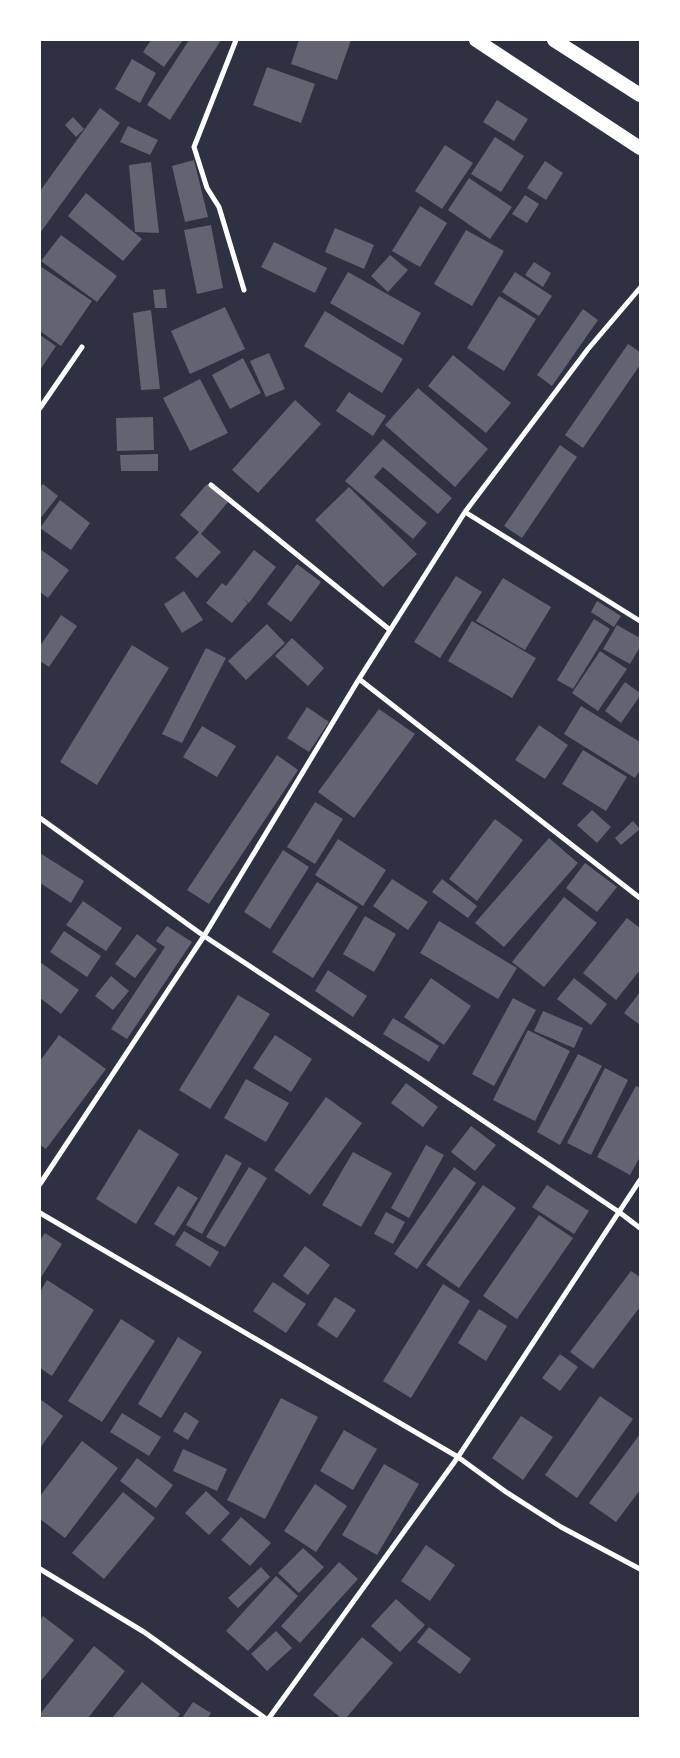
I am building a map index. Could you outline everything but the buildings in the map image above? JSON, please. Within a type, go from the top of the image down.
[{"type":"highway","points":[[476,40],[640,148]]},
{"type":"highway","points":[[554,40],[640,95]]},
{"type":"street","points":[[236,40],[194,147],[207,188],[219,207],[244,290]]},
{"type":"street","points":[[40,1184],[42,1173],[204,936],[359,679],[465,512],[588,349],[640,288]]},
{"type":"street","points":[[40,408],[82,347]]},
{"type":"street","points":[[211,485],[390,630]]},
{"type":"street","points":[[465,512],[640,621]]},
{"type":"street","points":[[359,679],[640,898]]},
{"type":"street","points":[[40,818],[204,936],[412,1072],[640,1228]]},
{"type":"street","points":[[269,1718],[458,1458],[640,1180]]},
{"type":"street","points":[[40,1212],[458,1458],[506,1492],[561,1527],[640,1569]]},
{"type":"street","points":[[40,1570],[144,1632],[265,1718]]}]
